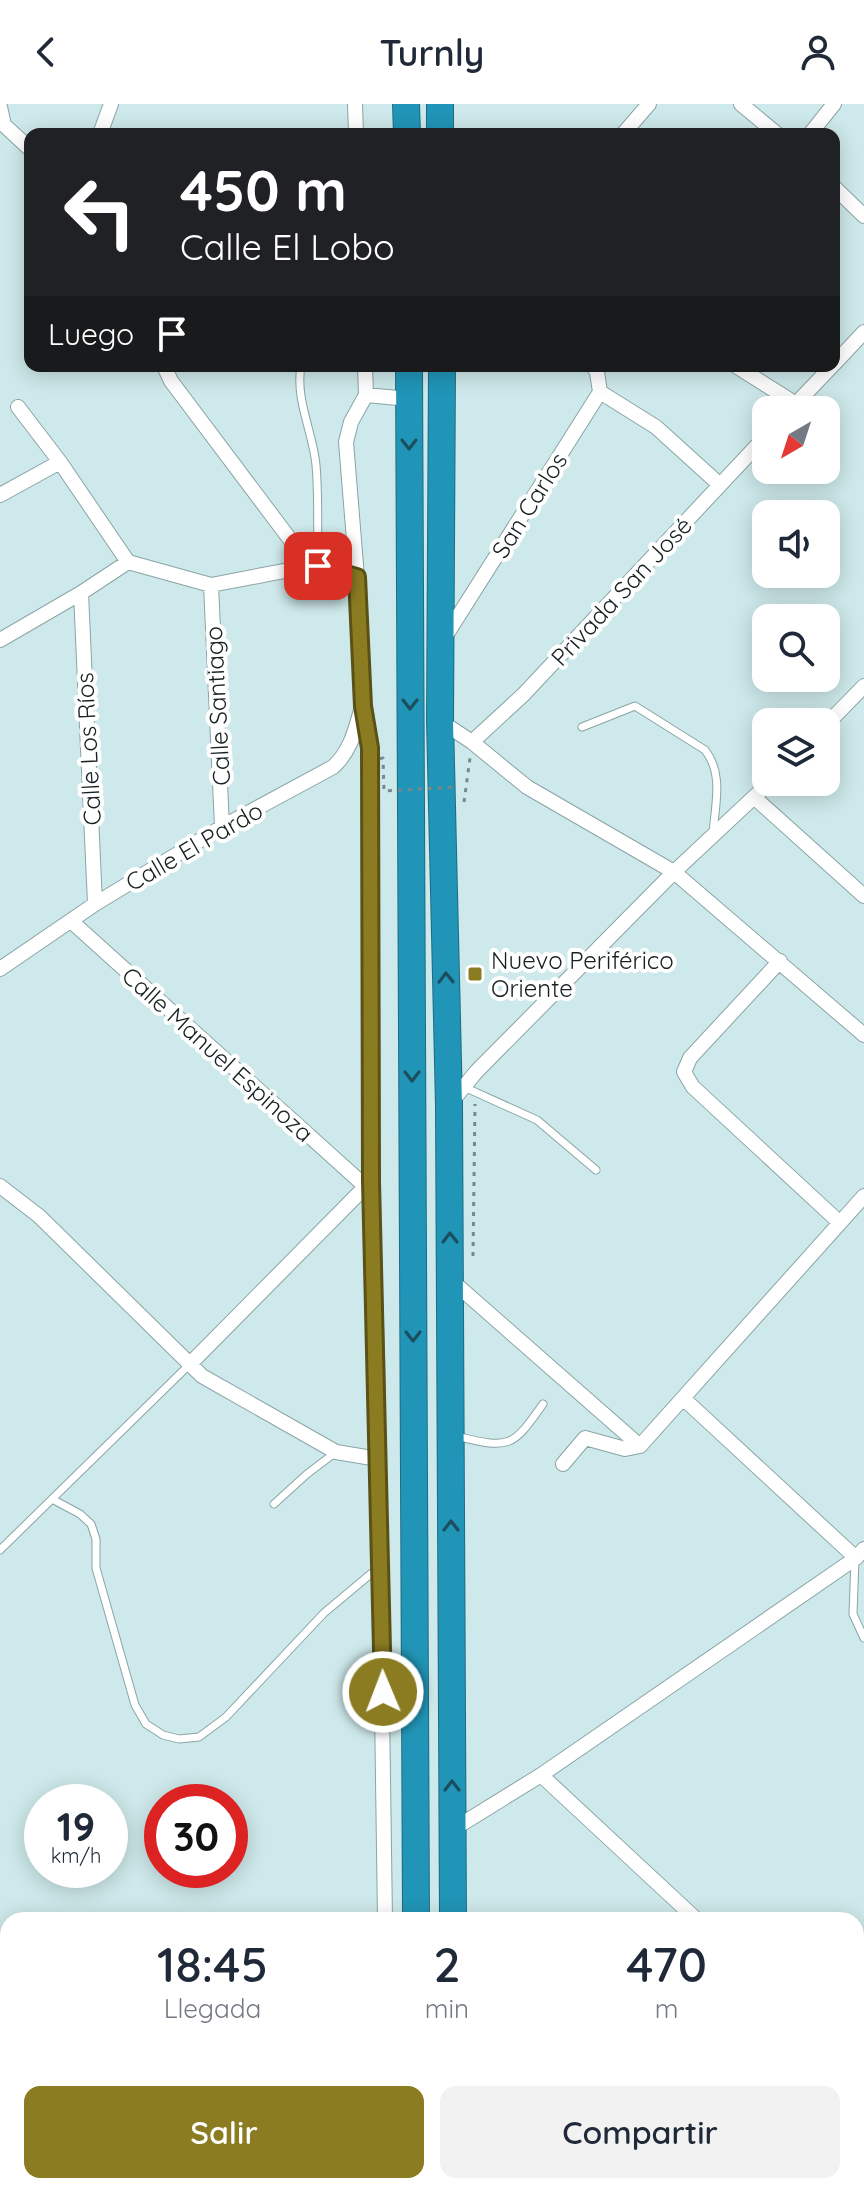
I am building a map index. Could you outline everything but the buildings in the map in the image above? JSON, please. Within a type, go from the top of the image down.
[{"type":"highway","points":[[406,104],[407,128]]},
{"type":"highway","points":[[440,104],[440,128]]},
{"type":"highway","points":[[409,372],[416,1912]]},
{"type":"highway","points":[[442,372],[440,721],[457,1096],[450,1280],[453,1912]]},
{"type":"street","points":[[102,128],[111,104]]},
{"type":"street","points":[[355,104],[356,128]]},
{"type":"street","points":[[628,128],[649,104]]},
{"type":"street","points":[[741,104],[770,128]]},
{"type":"street","points":[[815,128],[834,104]]},
{"type":"street","points":[[0,107],[2,126],[24,144]]},
{"type":"street","points":[[840,193],[864,216]]},
{"type":"street","points":[[840,358],[864,332]]},
{"type":"street","points":[[167,372],[314,566]]},
{"type":"street","points":[[365,372],[366,395],[351,422],[346,442],[363,706],[370,748],[368,1184],[381,1565],[385,1912]]},
{"type":"street","points":[[597,372],[600,392],[656,427],[720,485]]},
{"type":"street","points":[[744,372],[778,396]]},
{"type":"street","points":[[803,396],[826,372]]},
{"type":"street","name":"San Carlos","points":[[442,641],[600,392]]},
{"type":"street","points":[[366,395],[409,399]]},
{"type":"street","points":[[18,407],[60,462],[128,562],[211,585],[314,566],[357,577]]},
{"type":"street","name":"Privada San José","points":[[472,742],[524,694],[752,451]]},
{"type":"street","points":[[0,495],[60,462]]},
{"type":"street","points":[[0,640],[128,562]]},
{"type":"street","name":"Calle Santiago","points":[[211,585],[222,827]]},
{"type":"street","name":"Calle Los Ríos","points":[[81,593],[95,904]]},
{"type":"street","points":[[840,711],[864,686]]},
{"type":"street","name":"Calle El Pardo","points":[[0,969],[95,904],[222,827],[333,767],[343,758],[363,706]]},
{"type":"street","points":[[440,721],[472,742],[527,787],[674,872],[864,1035]]},
{"type":"street","points":[[457,1096],[674,872],[755,798],[864,896]]},
{"type":"street","name":"Calle Manuel Espinoza","points":[[71,921],[368,1184]]},
{"type":"street","points":[[780,961],[690,1058],[684,1072],[693,1087],[839,1222]]},
{"type":"street","points":[[189,1365],[368,1184]]},
{"type":"street","points":[[0,1186],[39,1216],[202,1376],[336,1452],[378,1459]]},
{"type":"street","points":[[563,1464],[585,1438],[625,1449],[640,1446],[864,1196]]},
{"type":"street","points":[[450,1280],[640,1446]]},
{"type":"street","points":[[452,1830],[541,1775],[860,1553],[684,1399]]},
{"type":"street","points":[[541,1775],[688,1912]]},
{"type":"street","points":[[386,1850],[416,1854]]},
{"type":"lane","points":[[300,372],[301,398],[316,463],[314,566]]},
{"type":"lane","points":[[582,727],[635,706],[705,750],[714,761],[718,774],[713,836]]},
{"type":"lane","points":[[457,1096],[537,1120],[596,1170]]},
{"type":"lane","points":[[0,1550],[189,1365]]},
{"type":"lane","points":[[450,1435],[504,1444],[512,1442],[521,1435],[543,1404]]},
{"type":"lane","points":[[274,1504],[336,1452]]},
{"type":"lane","points":[[52,1499],[80,1514],[91,1524],[96,1539],[96,1568],[135,1705],[146,1724],[163,1735],[179,1739],[199,1737],[226,1717],[324,1613],[381,1565]]},
{"type":"lane","points":[[860,1553],[853,1614],[864,1638]]},
{"type":"path","points":[[378,817],[378,759],[383,758],[384,791],[455,787]]},
{"type":"place","name":"Nuevo Periférico Oriente","points":[[475,974]]},
{"type":"route","points":[[318,566],[357,577],[363,706],[370,748],[371,1181],[383,1692]]}]
